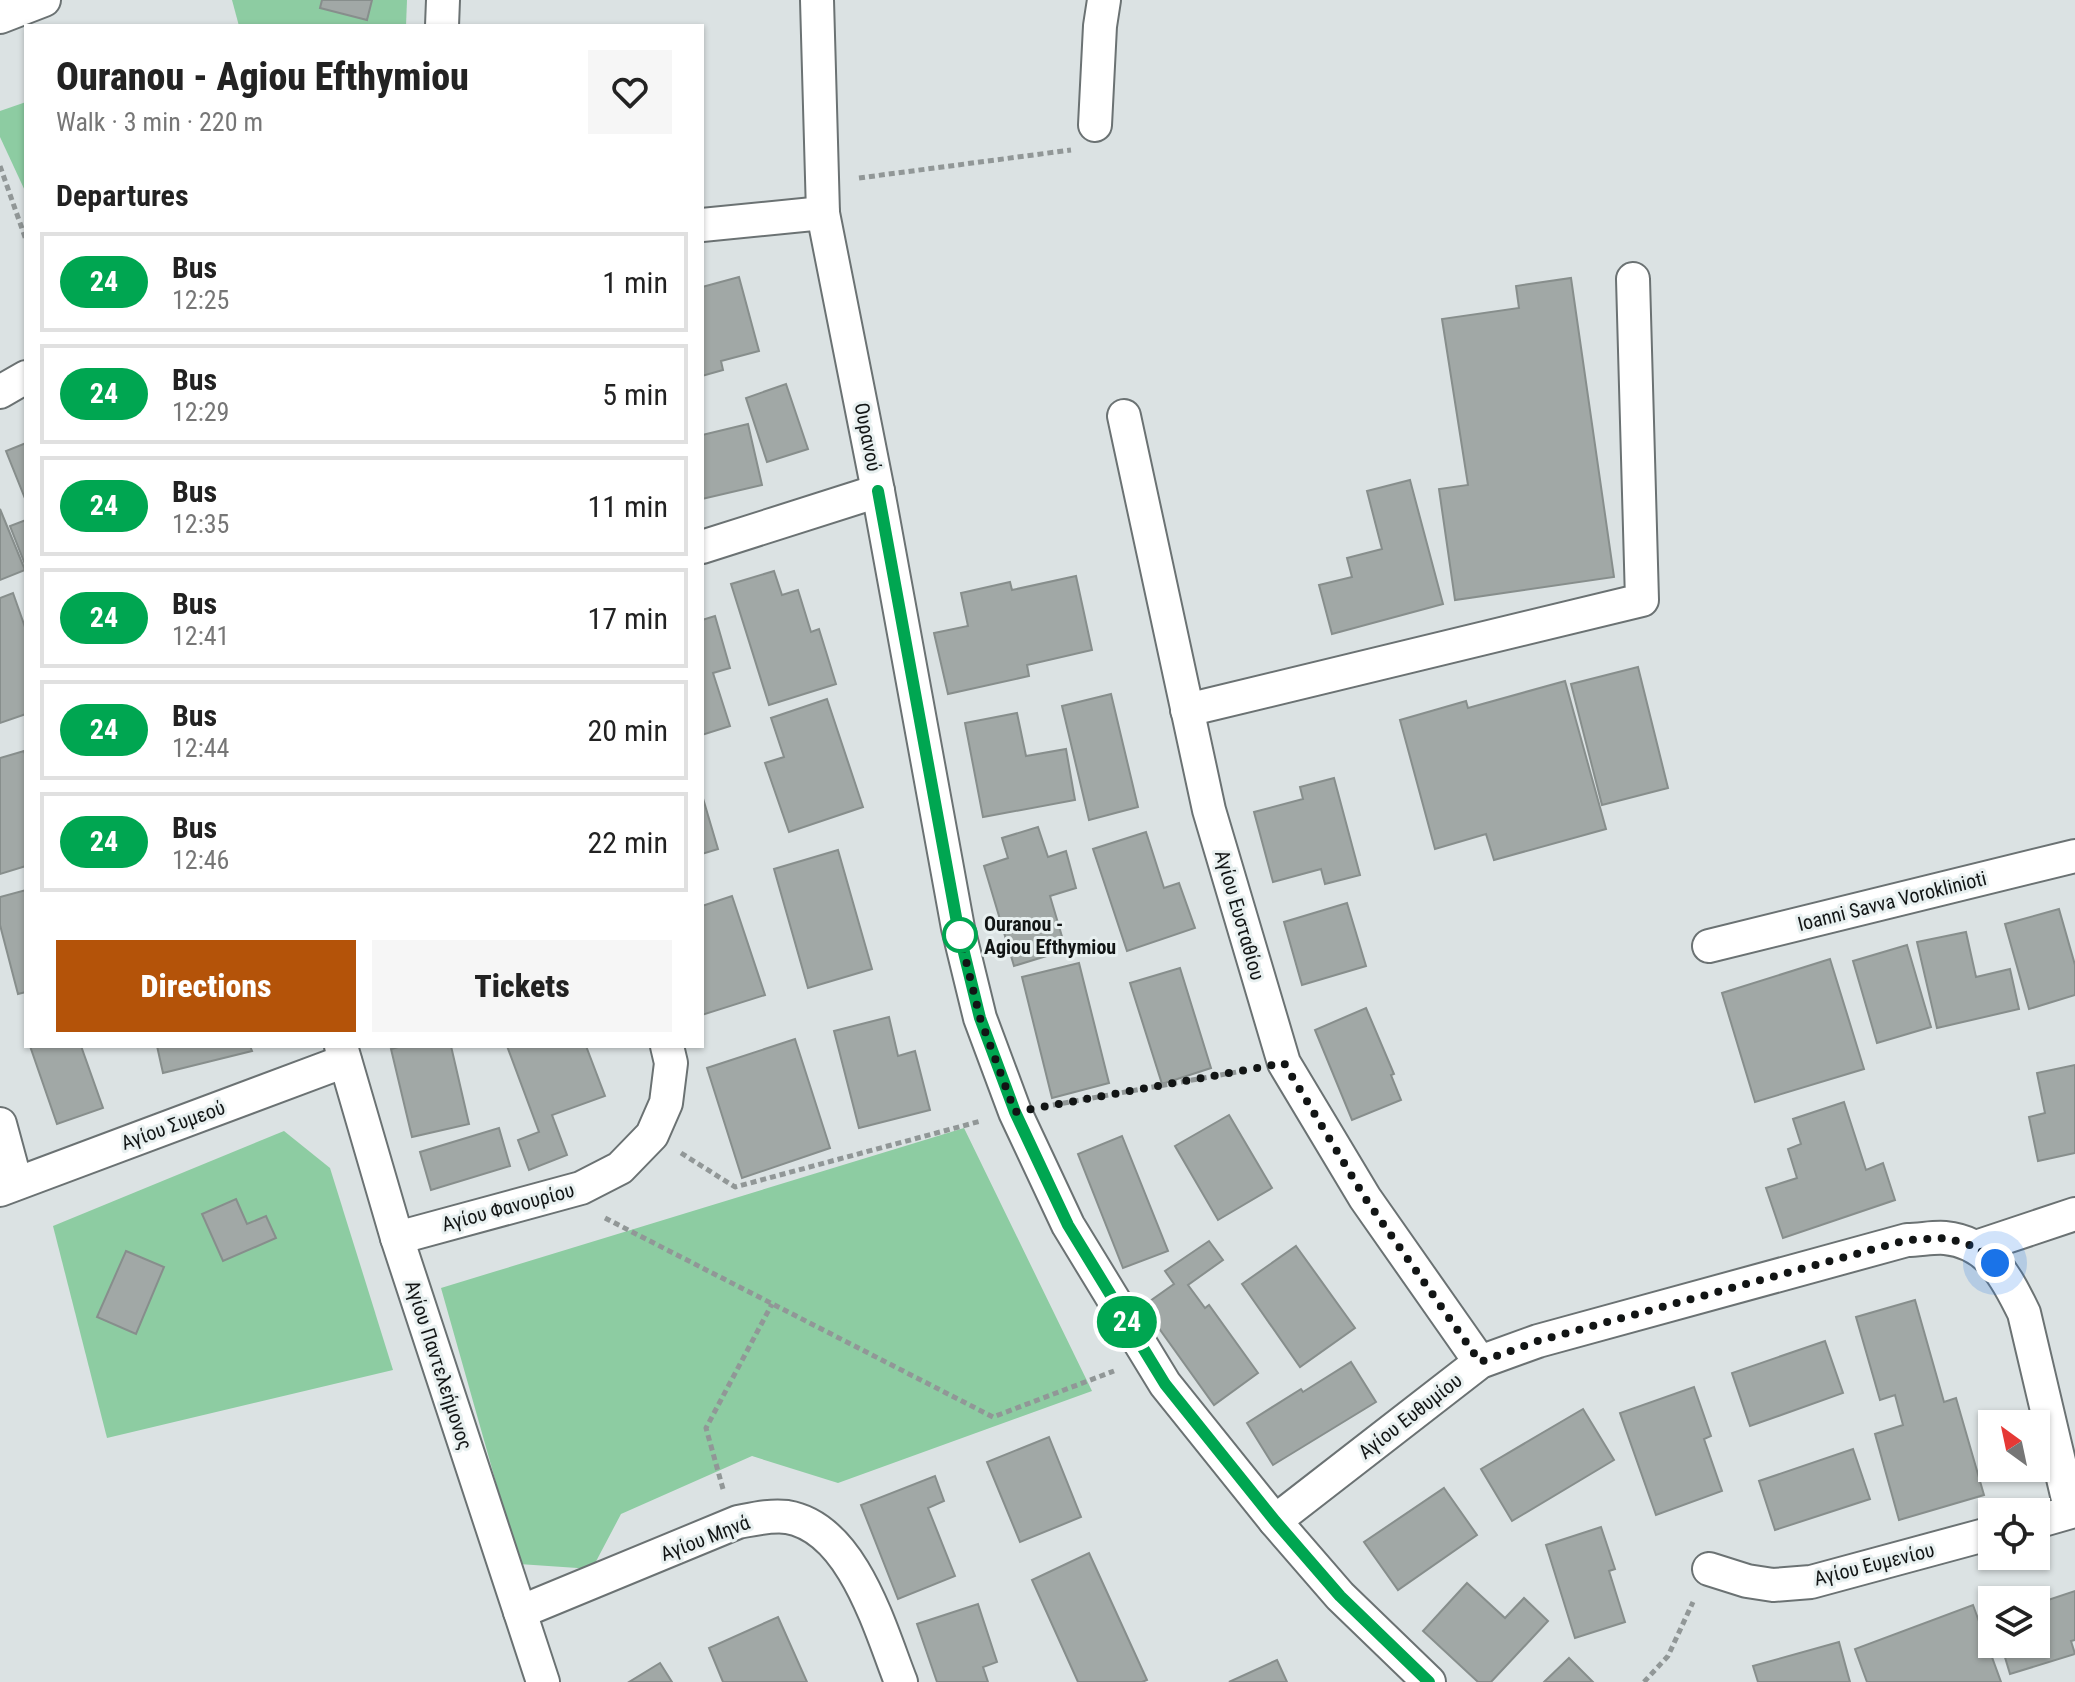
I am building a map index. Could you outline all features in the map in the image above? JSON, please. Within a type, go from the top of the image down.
[{"type":"street","points":[[0,17],[44,0]]},
{"type":"street","points":[[442,24],[443,0]]},
{"type":"street","name":"Ουρανού","points":[[817,0],[822,198],[958,928],[980,1018],[1015,1112],[1068,1225],[1165,1384],[1340,1596],[1429,1682]]},
{"type":"street","points":[[1095,125],[1104,0]]},
{"type":"street","points":[[704,225],[822,198]]},
{"type":"street","points":[[1187,710],[1642,600],[1633,279]]},
{"type":"street","points":[[0,392],[24,378]]},
{"type":"street","name":"Αγίου Ευσταθίου","points":[[1124,416],[1209,810],[1284,1063],[1365,1198],[1480,1362]]},
{"type":"street","points":[[704,546],[878,491]]},
{"type":"street","name":"Ioanni Savva Voroklinioti","points":[[1709,946],[2075,856]]},
{"type":"street","name":"Αγίου Φανουρίου","points":[[397,1238],[581,1188],[620,1168],[652,1135],[666,1103],[671,1063],[667,1048]]},
{"type":"street","name":"Αγίου Συμεού","points":[[8,1186],[343,1054]]},
{"type":"street","name":"Αγίου Παντελεήμονος","points":[[343,1054],[397,1238],[543,1682]]},
{"type":"street","points":[[0,1124],[8,1186]]},
{"type":"street","points":[[1976,1247],[2075,1214]]},
{"type":"street","name":"Αγίου Ευθυμίου","points":[[1275,1521],[1480,1362],[1538,1341],[1907,1240],[1947,1238],[1976,1247]]},
{"type":"street","points":[[1976,1247],[1995,1263],[2009,1282],[2024,1313],[2071,1512],[2050,1518]]},
{"type":"street","name":"Αγίου Μηνά","points":[[520,1612],[733,1524],[764,1517],[789,1518],[812,1528],[838,1547],[858,1576],[901,1682]]},
{"type":"street","name":"Αγίου Ευμενίου","points":[[1709,1569],[1747,1581],[1773,1585],[1811,1582],[1978,1537]]},
{"type":"path","points":[[822,198],[1069,151],[1095,125]]},
{"type":"path","points":[[0,166],[24,234]]},
{"type":"path","points":[[652,1135],[735,1187],[1015,1112],[1284,1063]]},
{"type":"path","points":[[558,1194],[993,1417],[1149,1358]]},
{"type":"path","points":[[733,1524],[706,1428],[772,1304]]},
{"type":"path","points":[[1644,1682],[1668,1656],[1709,1569]]},
{"type":"green space","points":[[232,0],[407,0],[406,24],[238,24]]},
{"type":"green space","points":[[24,103],[24,189],[0,137],[0,111]]},
{"type":"green space","points":[[964,1128],[1092,1391],[838,1483],[752,1456],[621,1514],[592,1569],[519,1564],[441,1288]]},
{"type":"green space","points":[[284,1131],[330,1168],[393,1370],[107,1438],[53,1226]]},
{"type":"building","points":[[322,0],[372,0],[367,20],[320,8]]},
{"type":"building","points":[[739,277],[759,351],[721,361],[723,370],[704,375],[704,286]]},
{"type":"building","points":[[1571,278],[1614,577],[1455,600],[1439,489],[1468,485],[1442,319],[1519,308],[1516,286]]},
{"type":"building","points":[[786,384],[808,449],[767,462],[746,398]]},
{"type":"building","points":[[748,424],[762,485],[704,499],[704,435]]},
{"type":"building","points":[[24,444],[24,496],[6,451]]},
{"type":"building","points":[[1410,480],[1443,604],[1332,634],[1319,585],[1352,577],[1347,558],[1382,549],[1367,491]]},
{"type":"building","points":[[0,509],[24,570],[0,580]]},
{"type":"building","points":[[24,521],[24,562],[10,526]]},
{"type":"building","points":[[774,571],[782,595],[798,590],[811,632],[819,629],[836,684],[769,705],[731,584]]},
{"type":"building","points":[[1076,576],[1092,650],[1027,665],[1029,676],[948,694],[934,633],[968,626],[961,593],[1010,582],[1012,590]]},
{"type":"building","points":[[13,593],[24,624],[24,715],[0,723],[0,598]]},
{"type":"building","points":[[715,616],[730,668],[713,673],[730,726],[704,734],[704,619]]},
{"type":"building","points":[[1638,667],[1668,788],[1602,805],[1571,684]]},
{"type":"building","points":[[1565,681],[1606,829],[1494,860],[1486,834],[1435,849],[1400,720],[1466,701],[1468,708]]},
{"type":"building","points":[[1111,694],[1138,807],[1089,820],[1062,706]]},
{"type":"building","points":[[827,699],[863,807],[789,832],[765,763],[784,757],[771,718]]},
{"type":"building","points":[[1017,713],[1026,756],[1066,749],[1075,800],[983,817],[965,723]]},
{"type":"building","points":[[24,751],[24,867],[0,874],[0,758]]},
{"type":"building","points":[[1334,778],[1360,875],[1325,884],[1321,869],[1273,882],[1254,812],[1303,799],[1300,787]]},
{"type":"building","points":[[704,802],[718,849],[704,853]]},
{"type":"building","points":[[1038,827],[1048,857],[1066,851],[1076,888],[1050,896],[1066,950],[1014,966],[984,866],[1008,858],[1002,838]]},
{"type":"building","points":[[1146,832],[1164,888],[1179,883],[1195,928],[1127,951],[1093,849]]},
{"type":"building","points":[[838,850],[872,969],[808,988],[774,869]]},
{"type":"building","points":[[24,891],[24,992],[18,994],[0,925],[0,897]]},
{"type":"building","points":[[732,896],[765,995],[704,1014],[704,905]]},
{"type":"building","points":[[1347,903],[1366,966],[1302,985],[1284,922]]},
{"type":"building","points":[[2059,909],[2075,965],[2075,995],[2029,1009],[2005,924]]},
{"type":"building","points":[[1966,932],[1976,977],[2010,969],[2019,1009],[1937,1028],[1917,942]]},
{"type":"building","points":[[1907,945],[1931,1027],[1877,1043],[1853,961]]},
{"type":"building","points":[[1830,959],[1864,1069],[1755,1102],[1722,993]]},
{"type":"building","points":[[1079,963],[1109,1083],[1052,1098],[1022,977]]},
{"type":"building","points":[[1180,968],[1211,1068],[1162,1084],[1130,983]]},
{"type":"building","points":[[1366,1008],[1394,1074],[1391,1075],[1401,1100],[1352,1120],[1315,1030]]},
{"type":"building","points":[[889,1017],[898,1056],[915,1051],[930,1110],[859,1128],[834,1031]]},
{"type":"building","points":[[795,1039],[830,1148],[742,1178],[707,1068]]},
{"type":"building","points":[[31,1048],[82,1048],[103,1108],[57,1124]]},
{"type":"building","points":[[157,1048],[251,1048],[252,1051],[163,1073]]},
{"type":"building","points":[[451,1048],[469,1124],[412,1137],[391,1049]]},
{"type":"building","points":[[508,1048],[587,1048],[605,1096],[552,1115],[567,1155],[529,1170],[518,1140],[539,1132]]},
{"type":"building","points":[[2075,1065],[2075,1153],[2038,1161],[2029,1117],[2045,1113],[2037,1073]]},
{"type":"building","points":[[1844,1102],[1866,1170],[1883,1163],[1895,1200],[1783,1238],[1766,1188],[1797,1178],[1788,1149],[1801,1144],[1793,1119]]},
{"type":"building","points":[[1229,1115],[1272,1188],[1218,1220],[1175,1146]]},
{"type":"building","points":[[499,1128],[510,1166],[431,1190],[420,1152]]},
{"type":"building","points":[[1122,1136],[1168,1251],[1123,1268],[1078,1154]]},
{"type":"building","points":[[236,1199],[247,1224],[266,1216],[276,1238],[223,1261],[202,1214]]},
{"type":"building","points":[[1209,1241],[1223,1260],[1188,1285],[1205,1308],[1209,1305],[1258,1373],[1214,1405],[1143,1306],[1174,1284],[1165,1271]]},
{"type":"building","points":[[1296,1246],[1355,1328],[1300,1367],[1242,1284]]},
{"type":"building","points":[[126,1251],[164,1267],[136,1334],[97,1317]]},
{"type":"building","points":[[1915,1300],[1944,1402],[1956,1398],[1984,1495],[1899,1520],[1875,1434],[1903,1425],[1895,1395],[1880,1400],[1856,1317]]},
{"type":"building","points":[[1825,1341],[1843,1393],[1750,1426],[1732,1373]]},
{"type":"building","points":[[1351,1362],[1376,1402],[1273,1465],[1247,1423]]},
{"type":"building","points":[[1694,1387],[1711,1436],[1704,1439],[1722,1491],[1656,1515],[1620,1413]]},
{"type":"building","points":[[1583,1409],[1614,1460],[1512,1521],[1481,1469]]},
{"type":"building","points":[[1049,1437],[1081,1517],[1020,1542],[987,1462]]},
{"type":"building","points":[[1853,1449],[1870,1499],[1775,1530],[1759,1481]]},
{"type":"building","points":[[935,1476],[944,1501],[928,1508],[955,1576],[898,1599],[861,1505]]},
{"type":"building","points":[[1444,1488],[1477,1535],[1398,1590],[1364,1542]]},
{"type":"building","points":[[1601,1527],[1615,1569],[1609,1571],[1625,1622],[1575,1638],[1546,1545]]},
{"type":"building","points":[[1089,1553],[1147,1680],[1078,1682],[1032,1580]]},
{"type":"building","points":[[1467,1583],[1505,1618],[1524,1598],[1548,1621],[1491,1682],[1478,1682],[1423,1631]]},
{"type":"building","points":[[2075,1591],[2075,1640],[2071,1641],[2075,1654],[2010,1674],[2005,1658],[2050,1658],[2050,1599]]},
{"type":"building","points":[[978,1604],[997,1662],[983,1667],[988,1682],[937,1682],[917,1624]]},
{"type":"building","points":[[1973,1605],[1978,1619],[1978,1658],[1992,1658],[2001,1682],[1867,1682],[1855,1649]]},
{"type":"building","points":[[778,1617],[807,1682],[723,1682],[709,1648]]},
{"type":"building","points":[[1839,1642],[1850,1682],[1758,1682],[1753,1666]]},
{"type":"building","points":[[1569,1658],[1593,1682],[1544,1682]]},
{"type":"building","points":[[1277,1660],[1287,1682],[1229,1682]]},
{"type":"building","points":[[660,1663],[672,1682],[629,1682]]},
{"type":"bus line","name":"24","points":[[878,491],[958,928],[980,1018],[1015,1112],[1068,1225],[1165,1384],[1340,1596],[1429,1682]]},
{"type":"place","name":"Ouranou - Agiou Efthymiou","points":[[960,935]]},
{"type":"route","points":[[960,935],[958,928],[980,1018],[1015,1112],[1284,1063],[1365,1198],[1480,1362],[1538,1341],[1907,1240],[1947,1238],[1976,1247],[1995,1263]]}]
